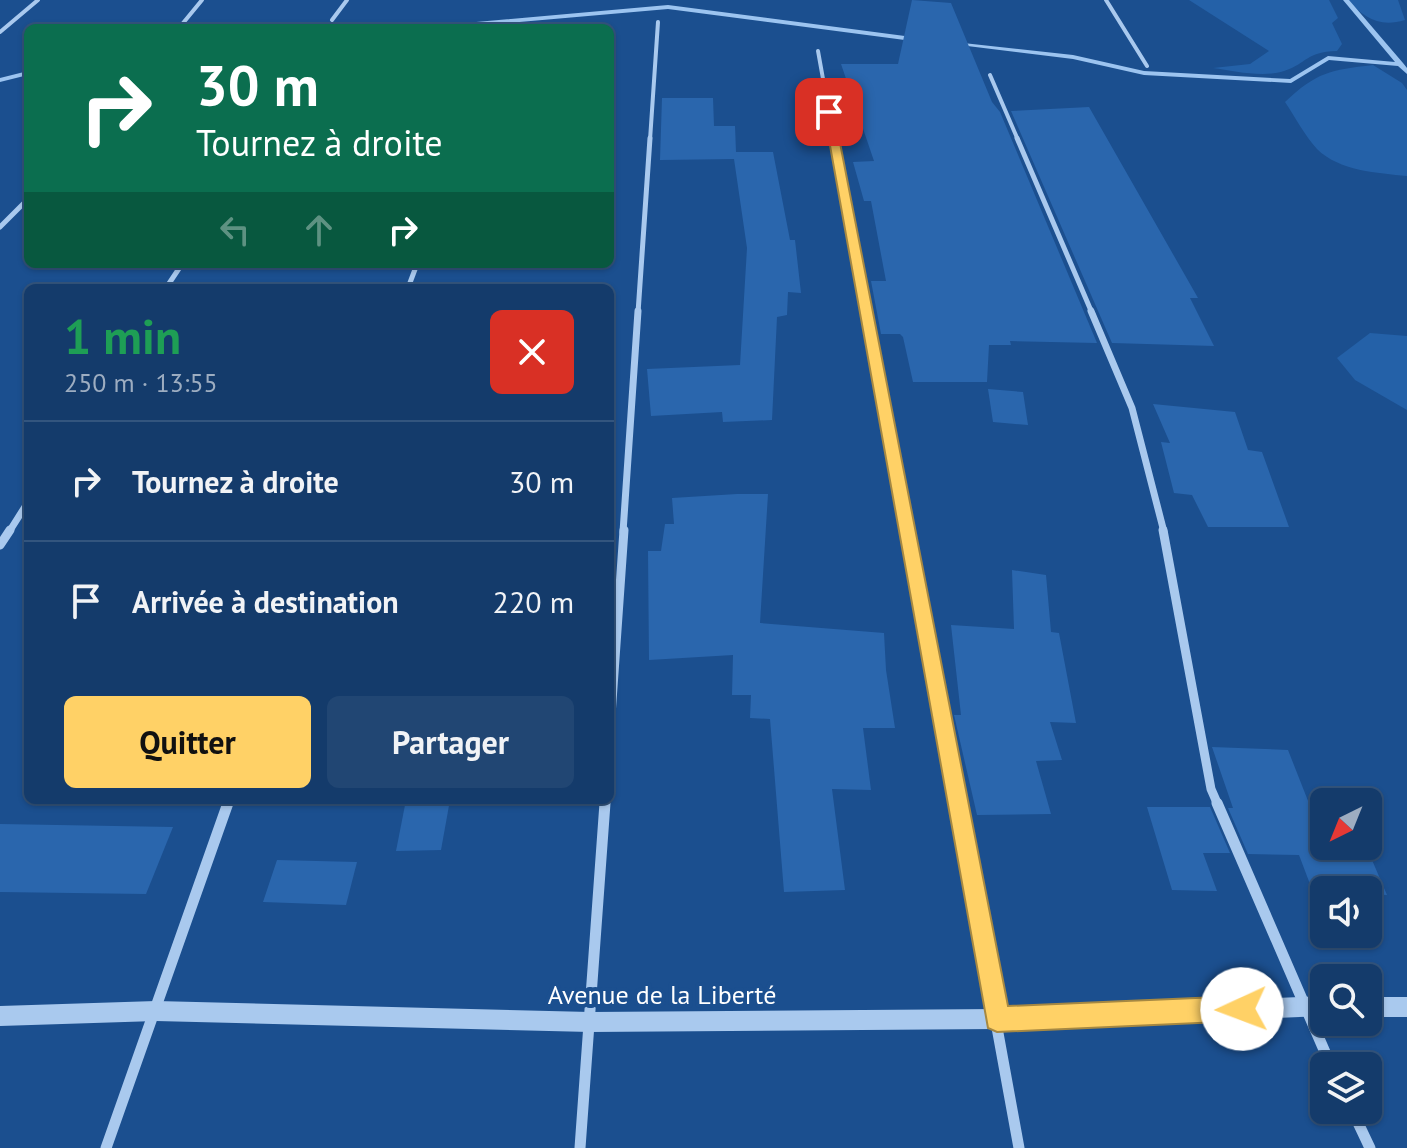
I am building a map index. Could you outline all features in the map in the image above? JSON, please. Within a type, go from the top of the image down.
[{"type":"street","points":[[0,32],[38,0]]},
{"type":"street","points":[[182,24],[202,0]]},
{"type":"street","points":[[332,20],[347,0]]},
{"type":"street","points":[[1106,0],[1147,66]]},
{"type":"street","points":[[614,671],[658,22]]},
{"type":"street","points":[[818,51],[1019,1148]]},
{"type":"street","points":[[990,75],[1132,408],[1161,516],[1211,789],[1324,1052]]},
{"type":"street","points":[[0,227],[24,203]]},
{"type":"street","points":[[0,545],[24,508]]},
{"type":"street","points":[[106,1148],[228,804]]},
{"type":"street","points":[[580,1148],[605,804]]},
{"type":"street","name":"Avenue de la Liberté","points":[[0,1016],[156,1011],[590,1022],[997,1019],[1310,1006]]},
{"type":"street","points":[[1382,1007],[1407,1007]]},
{"type":"street","points":[[1359,1124],[1370,1148]]},
{"type":"shaded area","points":[[1189,0],[1329,0],[1338,18],[1332,23],[1342,44],[1337,51],[1319,53],[1276,73],[1213,68],[1250,64],[1269,51]]},
{"type":"shaded area","points":[[1346,0],[1398,0],[1405,20],[1379,22]]},
{"type":"shaded area","points":[[1373,65],[1402,83],[1407,90],[1407,176],[1359,170],[1326,156],[1308,138],[1285,102],[1306,84],[1325,74]]},
{"type":"shaded area","points":[[1370,333],[1407,336],[1407,410],[1355,380],[1337,358]]},
{"type":"building","points":[[912,0],[951,3],[1097,343],[1010,341],[1011,345],[989,345],[987,382],[913,382],[903,337],[900,334],[881,334],[871,281],[886,281],[871,201],[864,201],[853,162],[874,161],[841,64],[898,64]]},
{"type":"building","points":[[662,98],[713,98],[714,126],[735,126],[736,152],[773,152],[790,240],[795,240],[801,293],[788,292],[787,315],[777,317],[772,420],[723,422],[722,412],[651,416],[647,369],[740,365],[747,248],[734,159],[660,160]]},
{"type":"building","points":[[1089,107],[1198,298],[1190,298],[1214,346],[1112,343],[1011,111]]},
{"type":"building","points":[[988,389],[1023,392],[1028,425],[993,422]]},
{"type":"building","points":[[1153,404],[1235,412],[1248,450],[1262,452],[1289,527],[1208,527],[1192,495],[1174,493],[1161,442],[1170,443]]},
{"type":"building","points":[[768,494],[760,623],[884,633],[895,728],[863,728],[871,790],[832,789],[845,890],[784,892],[770,719],[750,718],[751,695],[732,695],[733,655],[649,660],[648,551],[661,551],[665,524],[674,524],[672,498]]},
{"type":"building","points":[[1012,570],[1046,575],[1051,632],[1059,633],[1076,723],[1050,722],[1062,760],[1036,761],[1051,814],[977,815],[954,715],[961,715],[951,625],[1014,629]]},
{"type":"building","points":[[1212,747],[1288,750],[1310,806],[1310,860],[1372,860],[1379,876],[1310,876],[1310,884],[1299,855],[1248,854],[1228,808],[1233,808]]},
{"type":"building","points":[[405,804],[449,804],[441,850],[396,851]]},
{"type":"building","points":[[1147,807],[1210,807],[1230,853],[1203,853],[1217,891],[1172,890]]},
{"type":"building","points":[[0,824],[173,827],[146,894],[0,892]]},
{"type":"building","points":[[277,860],[357,862],[346,905],[263,902]]},
{"type":"waterway","points":[[1346,0],[1400,64]]},
{"type":"waterway","points":[[476,24],[668,7],[920,40]]},
{"type":"waterway","points":[[954,44],[1073,57],[1144,73],[1291,81],[1328,58],[1400,64]]},
{"type":"waterway","points":[[1400,64],[1407,72]]},
{"type":"waterway","points":[[0,80],[24,74]]},
{"type":"route","points":[[829,112],[997,1019],[1242,1009]]}]
